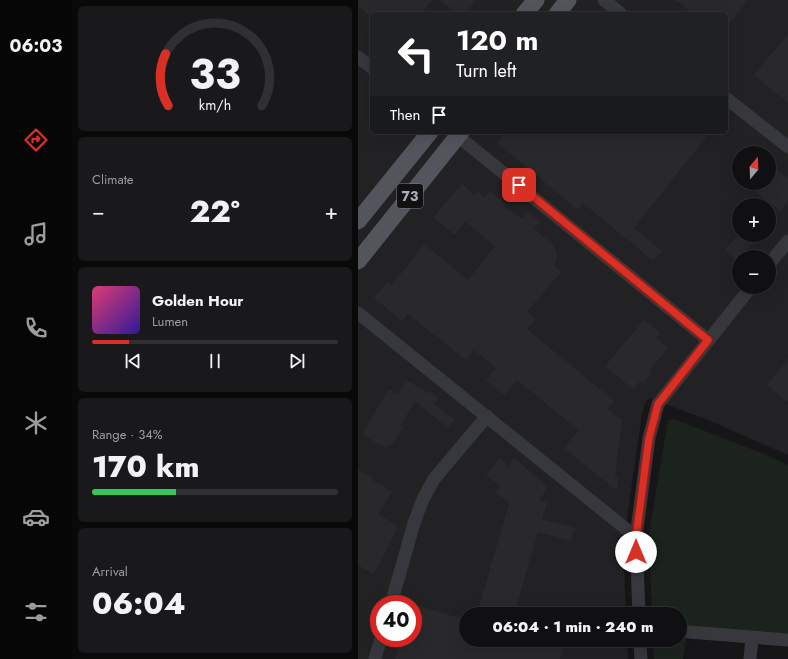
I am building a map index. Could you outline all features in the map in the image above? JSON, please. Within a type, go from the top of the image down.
[{"type":"main road","points":[[526,12],[536,0]]},
{"type":"main road","points":[[559,12],[568,0]]},
{"type":"main road","name":"73","points":[[358,221],[428,134]]},
{"type":"main road","name":"73","points":[[358,261],[460,134]]},
{"type":"street","points":[[604,0],[619,12]]},
{"type":"street","points":[[358,57],[370,66]]},
{"type":"street","points":[[728,100],[788,147]]},
{"type":"street","points":[[460,134],[708,340]]},
{"type":"street","points":[[776,256],[788,241]]},
{"type":"street","points":[[639,607],[636,537],[649,438],[658,404],[745,294]]},
{"type":"street","points":[[358,313],[636,537]]},
{"type":"street","points":[[394,595],[414,523],[423,500],[434,479],[487,416]]},
{"type":"street","points":[[689,632],[788,640]]},
{"type":"street","points":[[750,659],[752,638]]},
{"type":"street","points":[[375,659],[378,647]]},
{"type":"street","points":[[640,647],[641,659]]},
{"type":"shaded area","points":[[358,0],[788,0],[788,455],[708,420],[649,398],[645,403],[642,414],[623,546],[626,607],[459,607],[459,647],[627,647],[628,659],[358,659]]},
{"type":"shaded area","points":[[674,419],[764,454],[788,465],[788,637],[688,629],[687,635],[687,607],[652,607],[649,534],[668,420]]},
{"type":"shaded area","points":[[653,647],[685,647],[683,659],[654,659]]},
{"type":"building","points":[[358,0],[432,0],[423,12],[370,12],[370,14],[368,14],[358,6]]},
{"type":"building","points":[[440,0],[476,0],[467,12],[455,12]]},
{"type":"building","points":[[676,0],[748,0],[728,25],[728,12],[691,12]]},
{"type":"building","points":[[788,34],[788,103],[754,75]]},
{"type":"building","points":[[504,134],[708,134],[634,228],[662,251],[653,261],[583,203],[578,210],[497,143]]},
{"type":"building","points":[[776,170],[788,179],[788,201],[780,211],[776,208],[776,198],[763,198],[753,190],[776,190]]},
{"type":"building","points":[[462,184],[475,195],[478,191],[485,197],[490,191],[506,204],[504,206],[522,219],[529,212],[540,222],[534,229],[554,245],[557,256],[556,262],[553,265],[562,271],[527,312],[536,319],[527,329],[614,401],[607,409],[622,420],[615,476],[618,478],[617,491],[564,448],[578,430],[517,380],[505,396],[486,380],[496,368],[474,350],[466,360],[408,314],[402,321],[374,298],[387,282],[391,286],[424,244],[468,280],[495,246],[465,222],[455,235],[433,218]]},
{"type":"building","points":[[732,242],[754,242],[746,250],[732,250],[732,256],[725,249]]},
{"type":"building","points":[[644,320],[660,333],[656,338],[668,348],[649,371],[652,373],[643,384],[640,381],[634,390],[605,366]]},
{"type":"building","points":[[788,358],[788,402],[767,385]]},
{"type":"building","points":[[406,380],[429,393],[430,392],[438,398],[434,404],[455,420],[448,428],[415,401],[401,425],[403,427],[393,444],[384,447],[362,434],[389,389],[398,394]]},
{"type":"building","points":[[500,458],[508,466],[514,458],[548,487],[539,501],[547,503],[542,519],[575,528],[571,541],[538,532],[516,607],[479,607],[509,503],[495,492],[500,487],[486,475]]},
{"type":"building","points":[[358,469],[392,492],[378,514],[398,526],[373,574],[358,565]]},
{"type":"building","points":[[422,607],[459,618],[459,647],[564,647],[560,659],[395,659],[398,647],[422,647]]},
{"type":"route","points":[[519,185],[708,340],[658,404],[649,438],[636,537],[636,552]]}]
